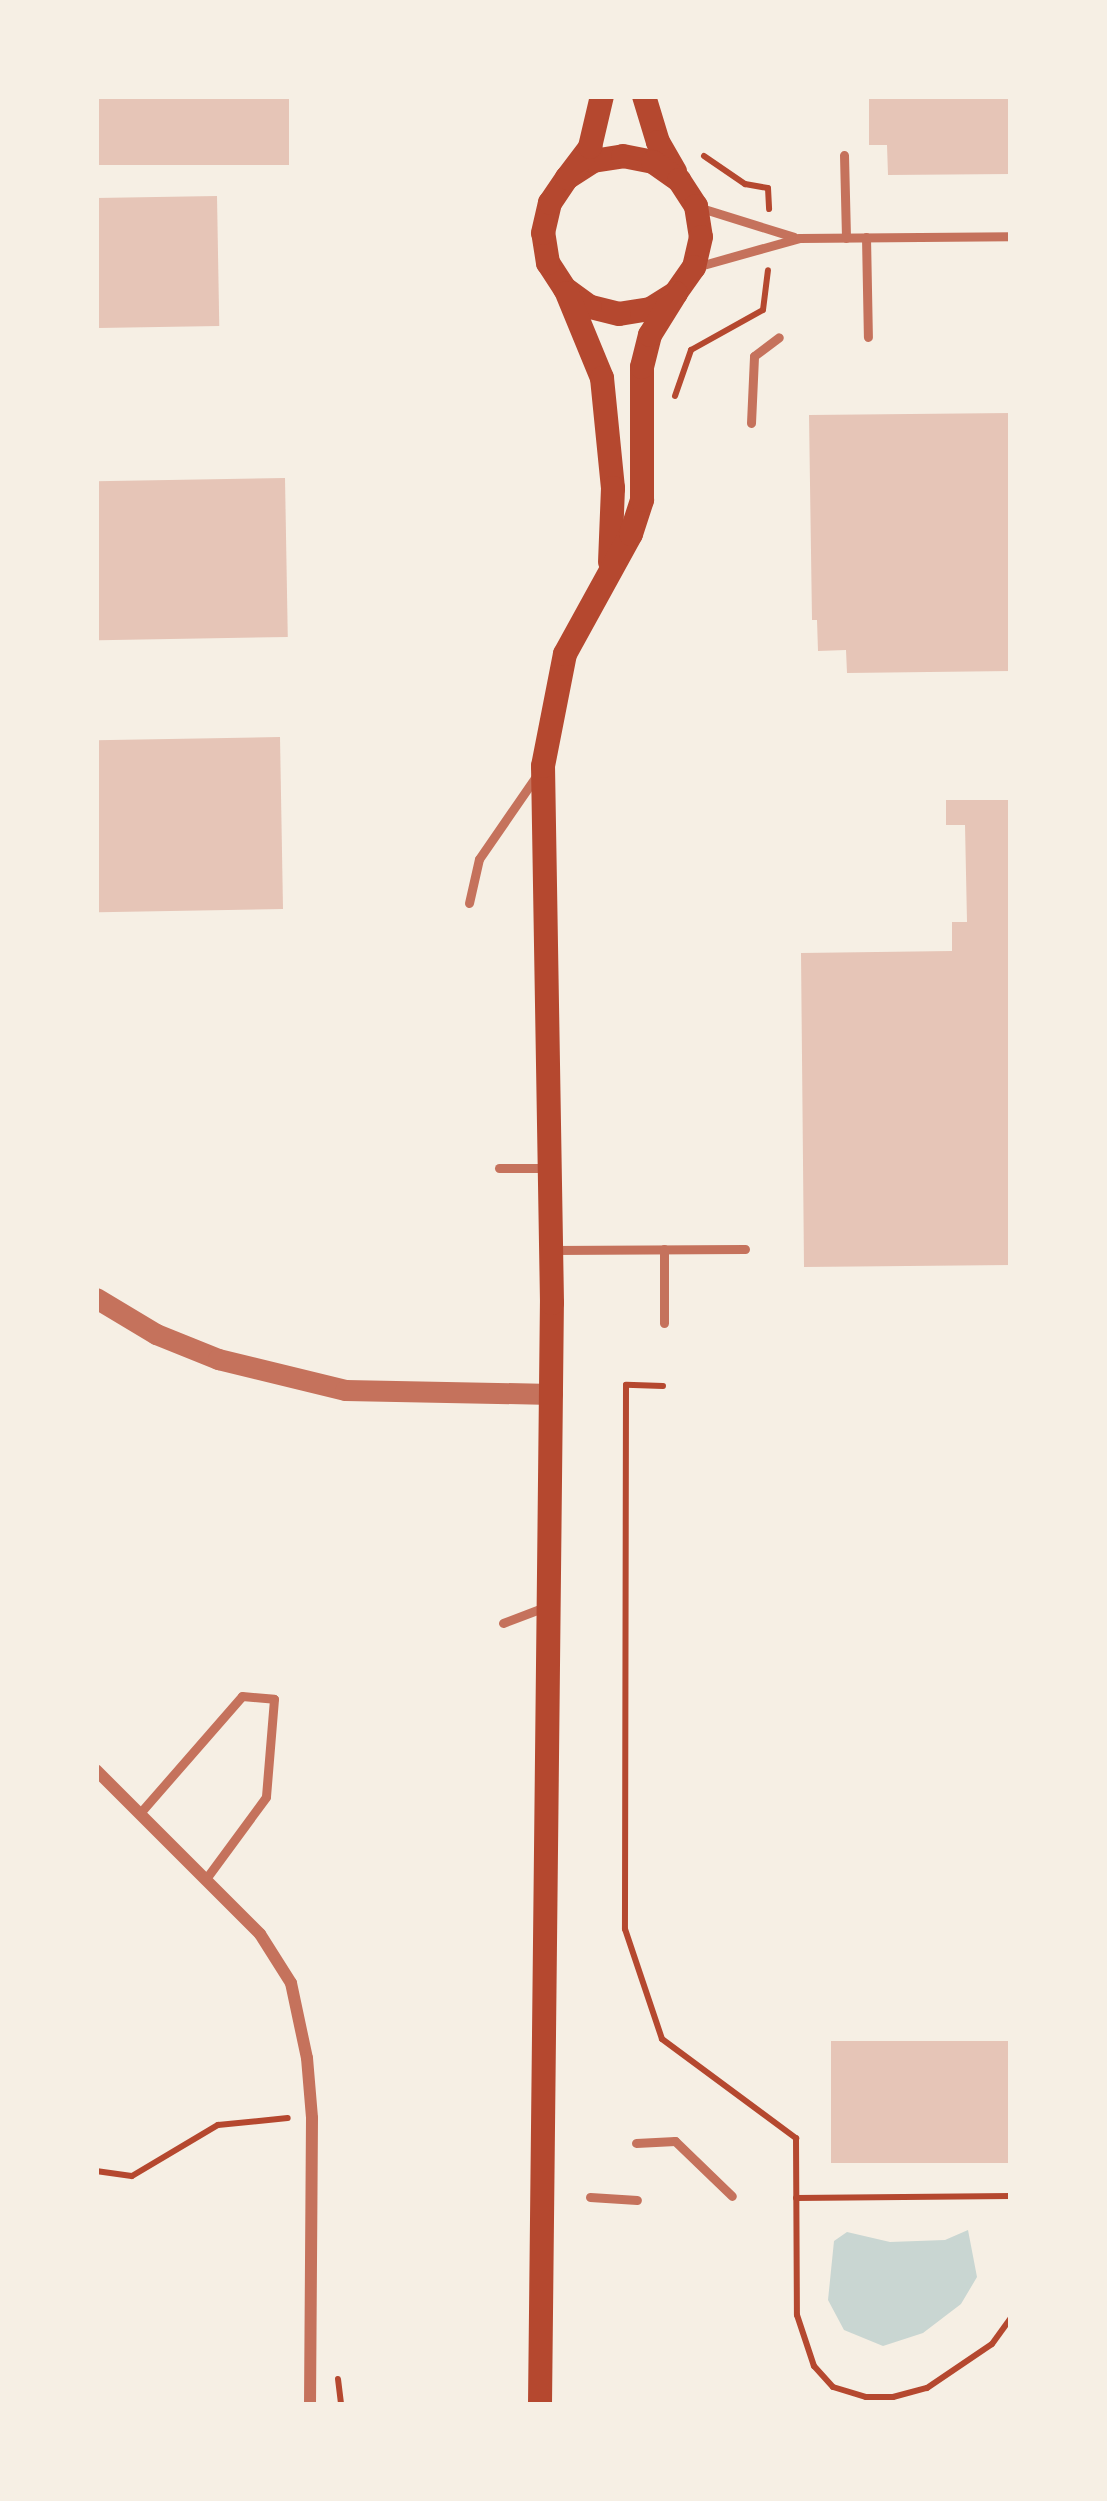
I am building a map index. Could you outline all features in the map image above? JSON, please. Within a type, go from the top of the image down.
[{"type":"main road","points":[[602,96],[590,147],[550,203],[543,233],[548,263],[565,289],[602,378],[614,488],[610,565]]},
{"type":"main road","points":[[540,2405],[552,1394],[543,766],[565,654],[631,534],[642,500],[642,367],[650,335],[694,267],[701,237],[696,206],[658,142],[644,96]]},
{"type":"main road","points":[[567,178],[593,161],[623,155],[653,162],[679,180]]},
{"type":"main road","points":[[565,289],[590,307],[619,314],[650,309],[676,292]]},
{"type":"street","points":[[96,1298],[156,1334],[218,1359],[345,1390],[552,1394]]},
{"type":"street","points":[[96,1769],[278,1956],[301,2017],[312,2118],[310,2405]]},
{"type":"lane","points":[[844,155],[846,238]]},
{"type":"lane","points":[[696,206],[799,238]]},
{"type":"lane","points":[[694,267],[799,238],[1011,236]]},
{"type":"lane","points":[[866,238],[868,337]]},
{"type":"lane","points":[[751,423],[754,356],[779,337]]},
{"type":"lane","points":[[469,903],[479,859],[543,766]]},
{"type":"lane","points":[[499,1168],[551,1168]]},
{"type":"lane","points":[[664,1249],[664,1323]]},
{"type":"lane","points":[[552,1250],[745,1250]]},
{"type":"lane","points":[[503,1623],[550,1605]]},
{"type":"lane","points":[[140,1813],[242,1696],[274,1699],[266,1797],[205,1880]]},
{"type":"lane","points":[[636,2143],[675,2140],[732,2196]]},
{"type":"lane","points":[[590,2197],[637,2200]]},
{"type":"path","points":[[699,151],[722,172],[769,188],[769,209]]},
{"type":"path","points":[[678,379],[691,350],[763,310],[768,272]]},
{"type":"path","points":[[663,1385],[626,1385],[625,1929],[662,2039],[796,2138],[797,2315],[814,2366],[833,2387],[866,2397],[893,2397],[927,2387],[992,2344],[1011,2318]]},
{"type":"path","points":[[96,2171],[132,2176],[218,2125],[292,2118]]},
{"type":"path","points":[[796,2198],[1011,2197]]},
{"type":"shaded area","points":[[968,2230],[977,2277],[961,2304],[923,2333],[883,2346],[844,2330],[828,2300],[834,2241],[847,2232],[890,2242],[945,2240]]},
{"type":"building","points":[[96,96],[289,96],[289,165],[96,165]]},
{"type":"building","points":[[869,96],[1011,96],[1011,174],[888,175],[887,145],[869,145]]},
{"type":"building","points":[[217,196],[219,326],[98,328],[96,198]]},
{"type":"building","points":[[1011,413],[1011,671],[847,673],[846,650],[818,651],[817,620],[812,620],[809,415]]},
{"type":"building","points":[[285,478],[288,637],[99,640],[96,481]]},
{"type":"building","points":[[280,737],[283,909],[99,912],[96,740]]},
{"type":"building","points":[[946,800],[1011,800],[1011,1265],[804,1267],[801,953],[952,951],[952,922],[967,922],[965,825],[946,825]]},
{"type":"building","points":[[831,2041],[1011,2041],[1011,2163],[831,2163]]}]
